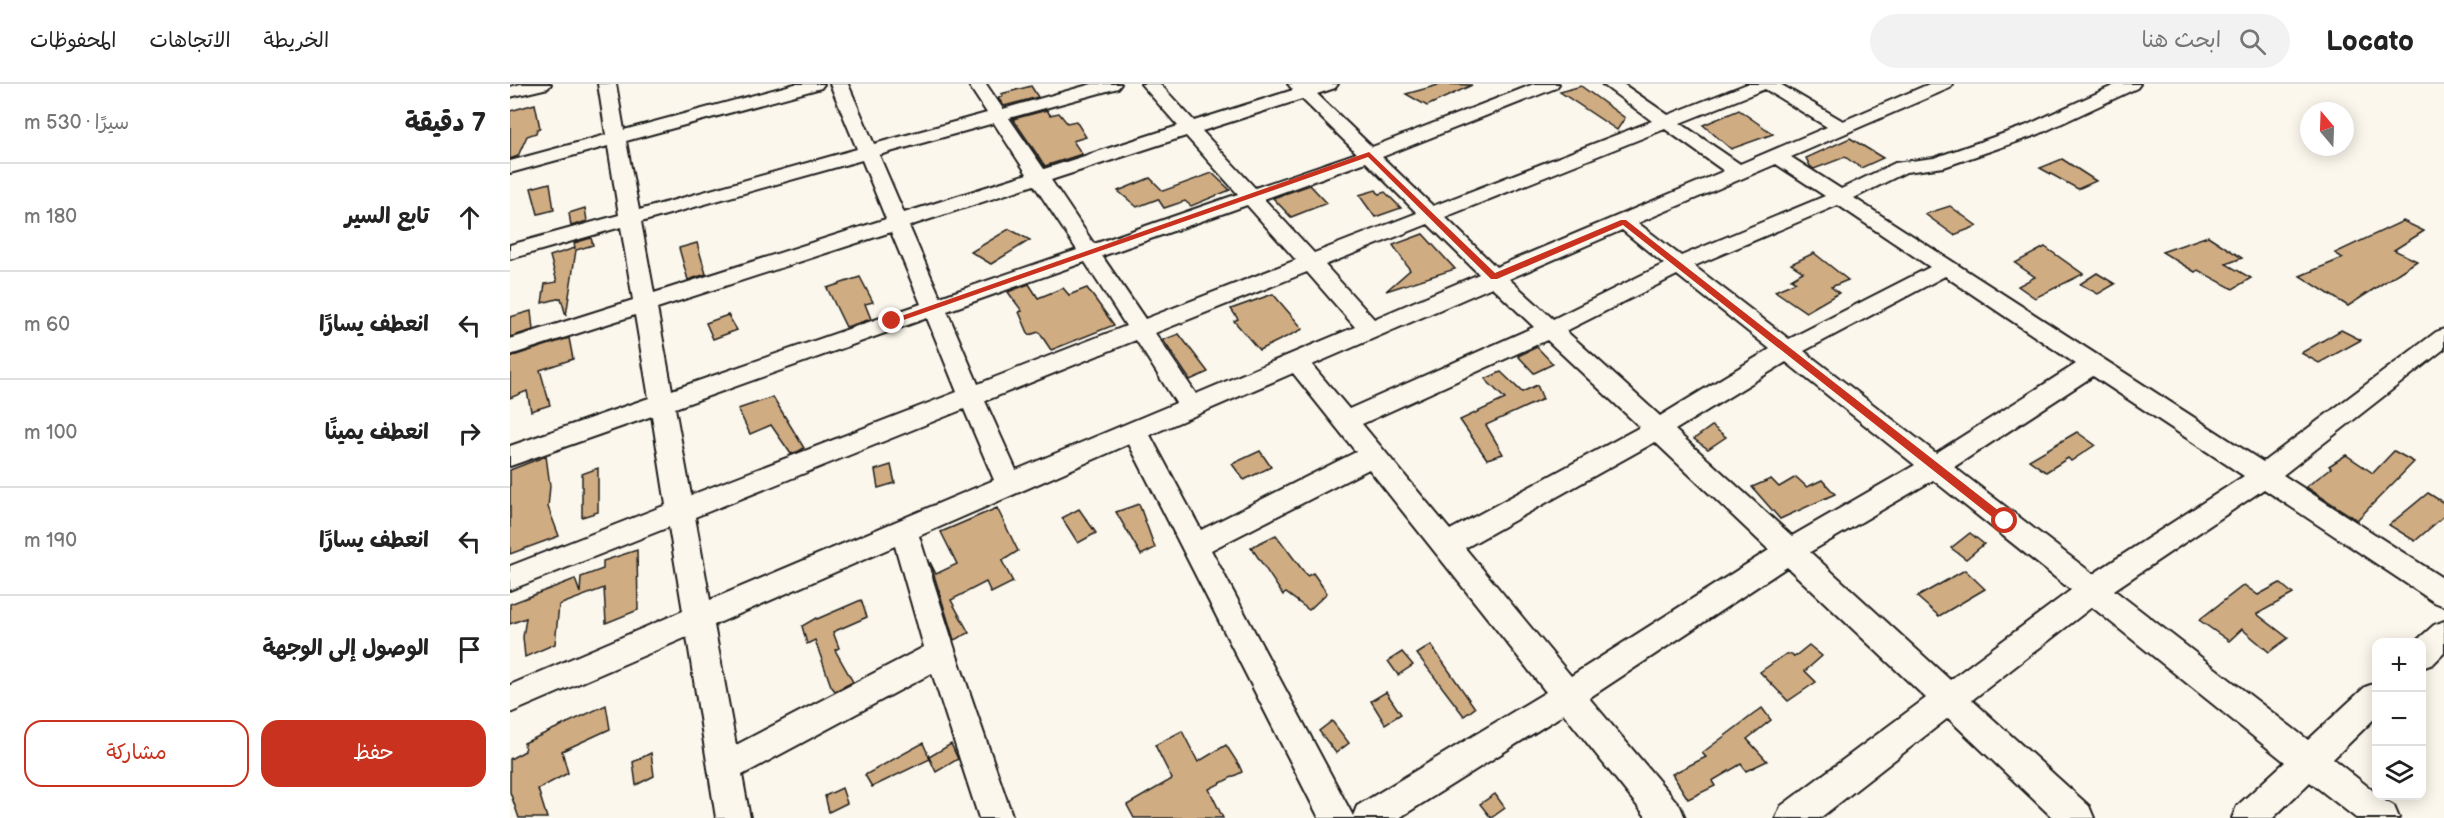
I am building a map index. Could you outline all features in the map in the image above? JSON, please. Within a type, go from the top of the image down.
[{"type":"street","points":[[510,92],[542,84]]},
{"type":"street","points":[[607,84],[733,818]]},
{"type":"street","points":[[510,167],[812,84]]},
{"type":"street","points":[[839,84],[1009,485]]},
{"type":"street","points":[[977,84],[1192,406]]},
{"type":"street","points":[[510,252],[1112,84]]},
{"type":"street","points":[[1150,84],[1371,330]]},
{"type":"street","points":[[510,347],[1190,129],[1301,88],[1329,84]]},
{"type":"street","points":[[510,456],[661,401],[1369,154],[1550,84]]},
{"type":"street","points":[[1611,84],[1738,172]]},
{"type":"street","points":[[510,578],[1762,84]]},
{"type":"street","points":[[1768,84],[1842,128]]},
{"type":"street","points":[[510,699],[1944,84]]},
{"type":"street","points":[[1345,421],[1551,329],[1679,265],[1840,197],[1902,167],[1937,163],[2032,130],[2131,84]]},
{"type":"street","points":[[1301,88],[1494,277],[2077,818]]},
{"type":"street","points":[[1777,156],[2444,594]]},
{"type":"street","points":[[1624,222],[2382,818]]},
{"type":"street","points":[[1446,545],[1658,429],[1787,350],[1946,267]]},
{"type":"street","points":[[1793,818],[2092,590],[2263,476],[2444,337]]},
{"type":"street","points":[[1297,362],[1668,818]]},
{"type":"street","points":[[1369,818],[1568,695],[1789,551],[1935,466],[2094,364]]},
{"type":"street","points":[[1135,431],[1337,818]]},
{"type":"street","points":[[1194,546],[1373,455]]},
{"type":"street","points":[[904,530],[941,653],[996,818]]},
{"type":"street","points":[[2426,650],[2444,634]]},
{"type":"street","points":[[724,768],[941,653]]},
{"type":"street","points":[[2249,818],[2372,701]]},
{"type":"building","points":[[1442,84],[1472,85],[1427,106],[1406,94]]},
{"type":"building","points":[[1031,86],[1038,97],[1004,106],[998,98],[1003,96],[1001,94]]},
{"type":"building","points":[[1581,86],[1625,118],[1617,130],[1560,92]]},
{"type":"building","points":[[535,104],[540,128],[536,133],[527,136],[518,156],[510,159],[510,111]]},
{"type":"building","points":[[1047,110],[1050,115],[1059,113],[1067,123],[1076,121],[1086,137],[1073,141],[1082,154],[1045,166],[1013,119]]},
{"type":"building","points":[[1739,110],[1773,134],[1731,149],[1703,125]]},
{"type":"building","points":[[1850,138],[1883,158],[1861,168],[1845,157],[1814,169],[1810,166],[1806,158]]},
{"type":"building","points":[[2062,159],[2096,181],[2078,189],[2040,168]]},
{"type":"building","points":[[1212,173],[1230,190],[1191,206],[1185,201],[1164,208],[1158,199],[1137,207],[1118,191],[1150,178],[1163,191]]},
{"type":"building","points":[[550,183],[554,210],[538,214],[531,188]]},
{"type":"building","points":[[1310,185],[1327,203],[1291,217],[1273,198]]},
{"type":"building","points":[[1376,190],[1379,194],[1385,192],[1401,208],[1375,217],[1359,195]]},
{"type":"building","points":[[1950,206],[1977,226],[1954,235],[1925,214]]},
{"type":"building","points":[[585,208],[587,221],[571,226],[569,213]]},
{"type":"building","points":[[2403,221],[2424,231],[2394,250],[2417,261],[2348,306],[2300,276],[2343,258],[2335,253]]},
{"type":"building","points":[[1009,229],[1030,240],[991,264],[971,252]]},
{"type":"building","points":[[1423,234],[1455,269],[1386,291],[1410,270],[1393,245]]},
{"type":"building","points":[[2208,236],[2242,258],[2226,264],[2251,278],[2233,289],[2198,270],[2195,272],[2162,252]]},
{"type":"building","points":[[591,238],[593,245],[576,250],[566,316],[561,298],[542,303],[545,284],[557,282],[550,256],[575,248],[574,243]]},
{"type":"building","points":[[697,243],[706,274],[688,280],[679,248]]},
{"type":"building","points":[[2045,247],[2083,274],[2035,298],[2018,286],[2035,277],[2015,263]]},
{"type":"building","points":[[1814,253],[1848,280],[1831,287],[1839,293],[1806,312],[1775,291],[1796,282],[1791,279],[1803,272],[1791,264]]},
{"type":"building","points":[[2097,273],[2115,284],[2098,294],[2080,284]]},
{"type":"building","points":[[860,277],[873,302],[865,304],[871,319],[846,327],[827,288]]},
{"type":"building","points":[[1029,284],[1038,298],[1063,288],[1069,295],[1087,288],[1114,325],[1051,350],[1039,332],[1029,335],[1019,312],[1022,311],[1008,292]]},
{"type":"building","points":[[1273,294],[1303,329],[1259,350],[1234,321],[1238,319],[1231,309]]},
{"type":"building","points":[[531,311],[533,330],[510,337],[510,317]]},
{"type":"building","points":[[728,315],[737,330],[713,339],[706,323]]},
{"type":"building","points":[[2341,330],[2361,340],[2319,363],[2301,353]]},
{"type":"building","points":[[1179,334],[1208,372],[1190,380],[1163,340]]},
{"type":"building","points":[[569,338],[573,359],[540,370],[550,405],[531,411],[527,391],[510,398],[510,357]]},
{"type":"building","points":[[1537,347],[1553,364],[1534,373],[1518,356]]},
{"type":"building","points":[[1501,372],[1522,392],[1537,385],[1543,399],[1486,425],[1503,454],[1487,459],[1460,420],[1505,399],[1485,379]]},
{"type":"building","points":[[773,397],[804,448],[799,451],[791,454],[771,425],[750,434],[738,409]]},
{"type":"building","points":[[1712,426],[1726,437],[1708,449],[1694,439]]},
{"type":"building","points":[[2077,432],[2095,445],[2071,461],[2068,458],[2046,472],[2029,460]]},
{"type":"building","points":[[1260,451],[1271,467],[1244,480],[1232,464]]},
{"type":"building","points":[[2394,451],[2414,462],[2357,520],[2306,487],[2331,468],[2329,466],[2346,455],[2373,473]]},
{"type":"building","points":[[546,456],[550,486],[548,507],[559,536],[510,554],[510,470]]},
{"type":"building","points":[[891,465],[895,483],[878,488],[875,470]]},
{"type":"building","points":[[598,468],[598,512],[582,517],[582,474]]},
{"type":"building","points":[[1796,477],[1807,487],[1822,480],[1835,494],[1780,519],[1752,487],[1771,479],[1779,487]]},
{"type":"building","points":[[2428,493],[2444,503],[2444,516],[2415,541],[2389,525]]},
{"type":"building","points":[[1139,504],[1155,548],[1141,555],[1116,512]]},
{"type":"building","points":[[997,508],[1018,551],[1002,561],[1013,582],[991,593],[986,582],[951,600],[969,633],[954,640],[930,562],[936,574],[957,564],[941,532]]},
{"type":"building","points":[[1079,509],[1096,533],[1078,543],[1062,518]]},
{"type":"building","points":[[1970,533],[1984,544],[1966,559],[1951,548]]},
{"type":"building","points":[[1276,535],[1307,576],[1313,573],[1327,593],[1309,610],[1286,593],[1283,595],[1251,547]]},
{"type":"building","points":[[637,550],[638,610],[606,623],[604,588],[559,605],[555,644],[525,657],[523,637],[526,618],[510,624],[510,604],[575,579],[580,593],[581,577],[603,569],[603,561]]},
{"type":"building","points":[[1965,570],[1985,589],[1939,616],[1917,597]]},
{"type":"building","points":[[2280,583],[2293,594],[2257,614],[2288,638],[2269,652],[2242,629],[2229,641],[2199,620],[2244,585],[2258,595]]},
{"type":"building","points":[[861,600],[867,617],[833,632],[839,648],[835,650],[853,682],[835,691],[831,686],[815,640],[807,644],[802,626]]},
{"type":"building","points":[[1431,645],[1475,708],[1464,716],[1417,654]]},
{"type":"building","points":[[1809,645],[1822,656],[1805,671],[1816,682],[1788,701],[1760,672],[1786,654],[1794,657]]},
{"type":"building","points":[[1402,652],[1413,665],[1398,675],[1388,661]]},
{"type":"building","points":[[1386,692],[1401,714],[1385,724],[1371,701]]},
{"type":"building","points":[[606,705],[610,729],[562,751],[568,773],[538,789],[547,818],[519,818],[510,792],[510,759],[525,751],[524,743]]},
{"type":"building","points":[[1762,708],[1771,720],[1747,739],[1767,761],[1746,771],[1741,764],[1712,781],[1715,786],[1688,799],[1672,774],[1706,757],[1702,753]]},
{"type":"building","points":[[1332,721],[1349,743],[1336,753],[1319,731]]},
{"type":"building","points":[[1182,731],[1198,762],[1226,745],[1239,765],[1242,772],[1209,789],[1223,818],[1134,818],[1127,805],[1172,779],[1155,745]]},
{"type":"building","points":[[923,743],[930,759],[872,787],[865,775]]},
{"type":"building","points":[[951,744],[958,759],[936,772],[929,757]]},
{"type":"building","points":[[651,753],[654,776],[636,785],[633,762]]},
{"type":"building","points":[[842,788],[847,803],[829,812],[825,796]]},
{"type":"building","points":[[1495,794],[1505,808],[1491,818],[1480,804]]},
{"type":"route","points":[[892,321],[1369,154],[1494,277],[1624,222],[2005,521]]}]
